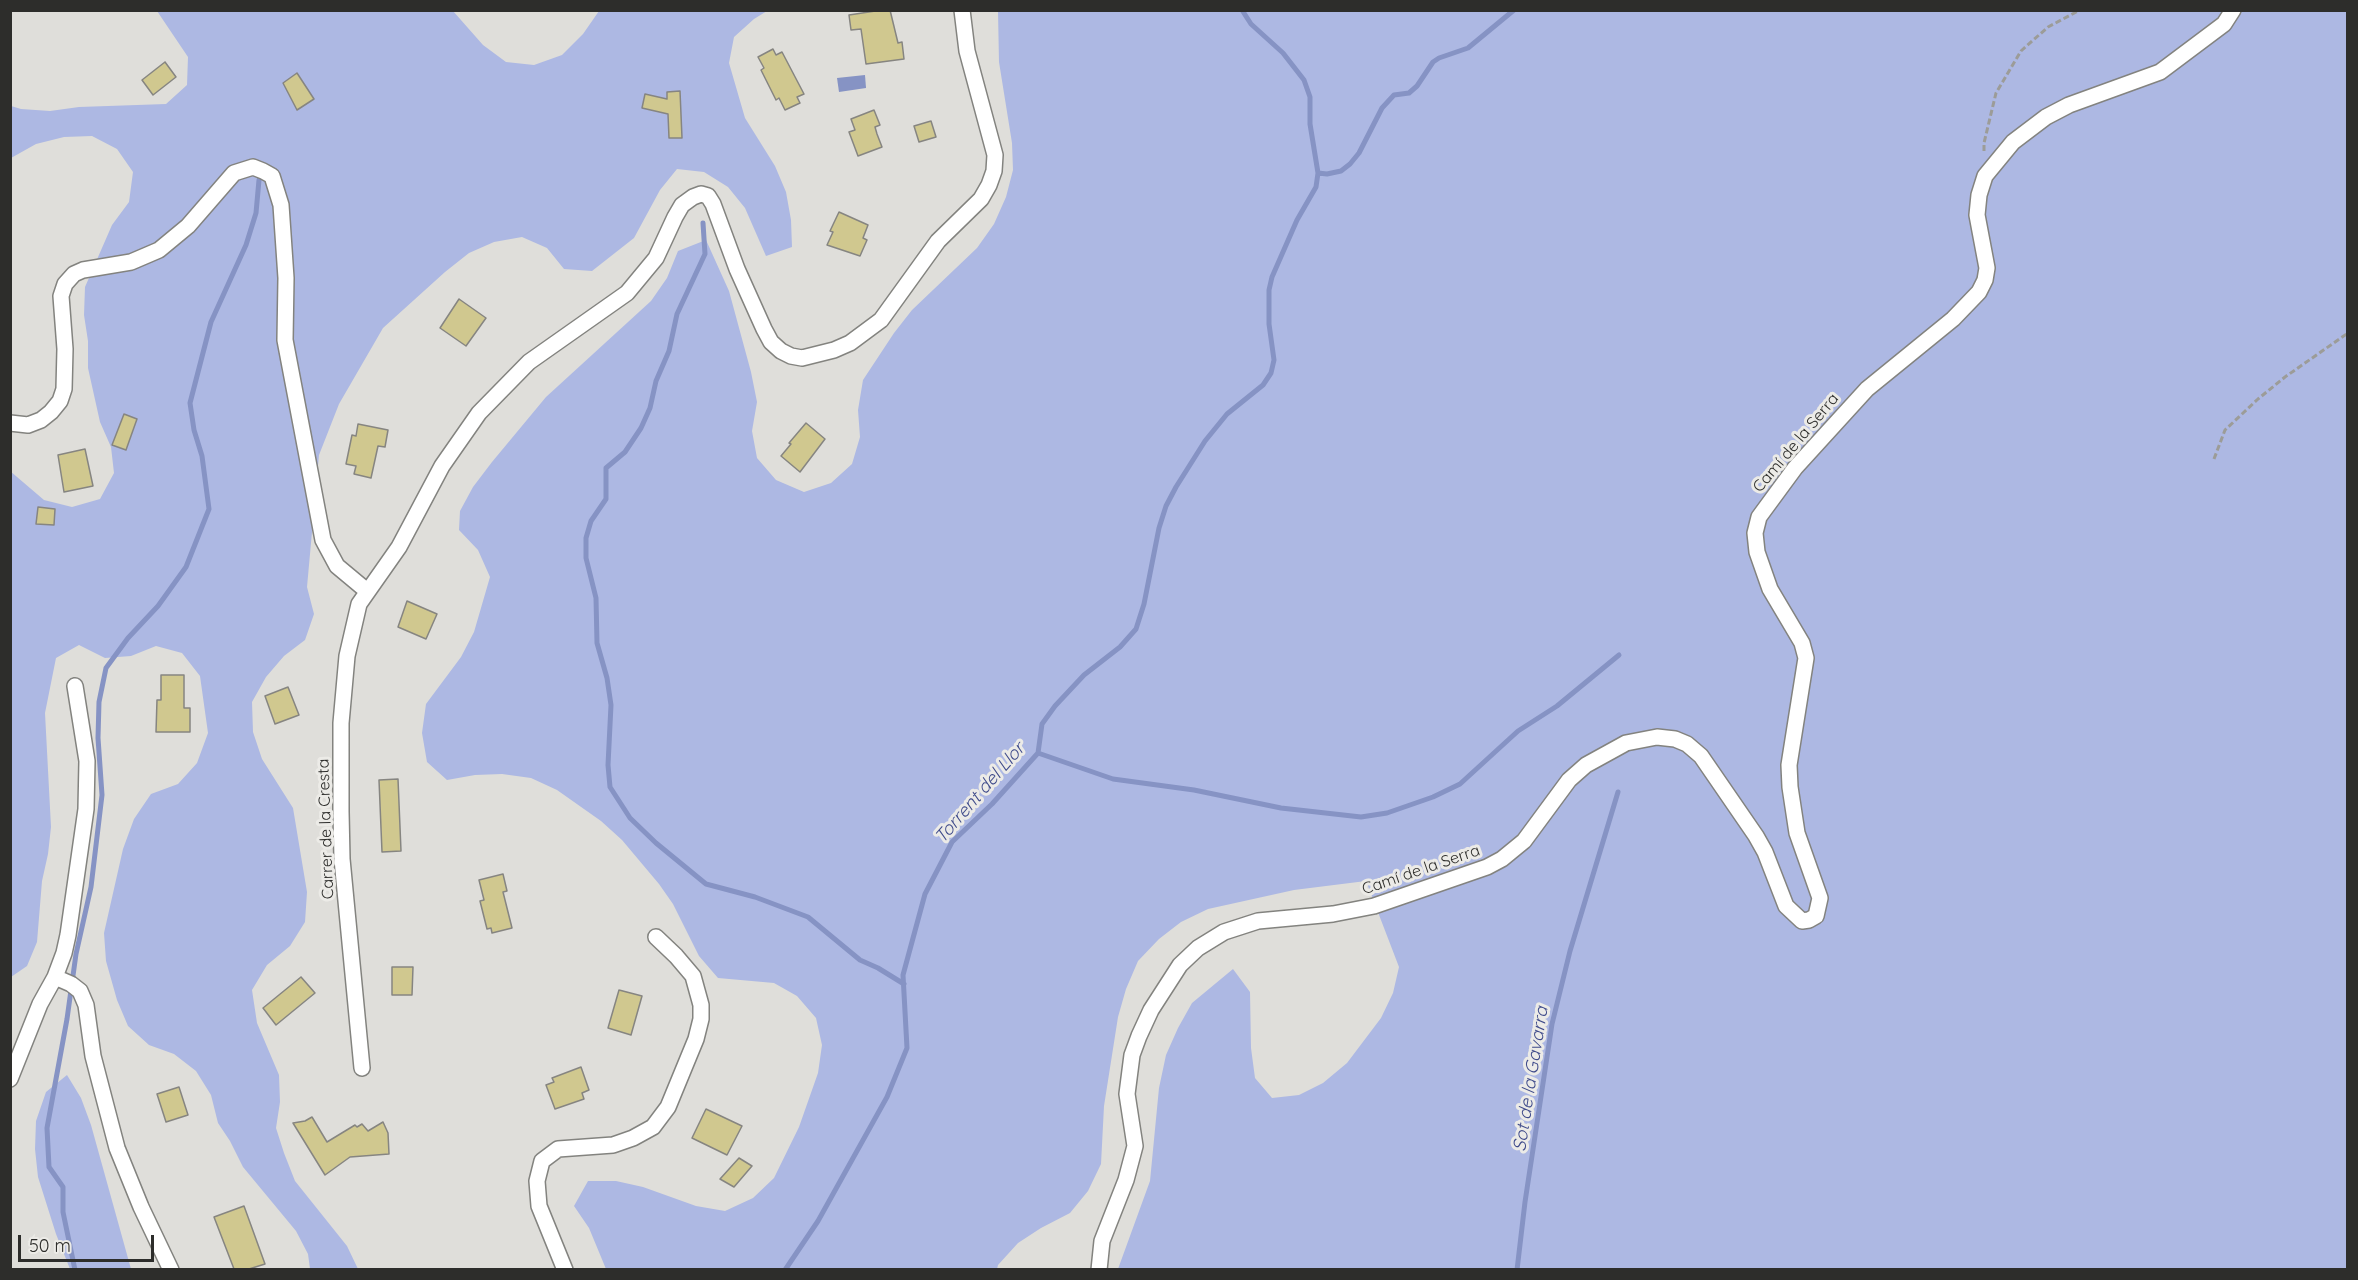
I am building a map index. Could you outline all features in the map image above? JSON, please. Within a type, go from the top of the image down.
[{"type":"street","name":"Carrer de la Cresta","points":[[362,1068],[342,859],[341,745],[347,656],[359,604],[366,591],[399,548],[442,466],[479,413],[529,362],[627,293],[656,258],[682,205],[693,197],[701,194],[708,196],[713,204],[737,269],[764,329],[771,342],[781,351],[802,358],[834,350],[850,343],[881,320],[938,241],[981,199],[994,171],[995,155],[967,51],[962,10]]},
{"type":"street","name":"Camí de la Serra","points":[[1099,1269],[1102,1241],[1126,1180],[1135,1146],[1127,1094],[1132,1055],[1139,1036],[1151,1010],[1180,965],[1197,948],[1224,932],[1258,921],[1333,915],[1374,906],[1487,867],[1502,859],[1524,841],[1569,780],[1586,765],[1626,743],[1657,737],[1675,739],[1687,744],[1701,756],[1756,836],[1765,852],[1786,906],[1802,921],[1816,916],[1820,898],[1797,833],[1789,765],[1806,658],[1802,643],[1770,589],[1757,552],[1755,533],[1759,517],[1772,497],[1832,426],[1868,389],[1953,319],[1979,292],[1985,280],[1987,267],[1977,215],[1979,195],[1985,176],[2013,142],[2046,117],[2093,94],[2141,81],[2160,72],[2224,24],[2234,10]]},
{"type":"street","points":[[10,423],[28,425],[41,420],[60,401],[64,389],[65,350],[61,296],[65,284],[74,274],[83,270],[131,262],[159,250],[188,226],[234,172],[253,167],[263,171],[272,176],[281,205],[286,278],[285,340],[323,540],[337,566],[366,591]]},
{"type":"street","points":[[10,1079],[40,1004],[55,976],[68,935],[86,809],[87,761],[75,686]]},
{"type":"street","points":[[566,1269],[539,1206],[537,1180],[542,1161],[558,1149],[613,1145],[633,1138],[653,1126],[668,1107],[696,1039],[701,1019],[701,1005],[693,976],[656,937]]},
{"type":"street","points":[[55,976],[80,991],[86,1005],[93,1056],[117,1148],[141,1207],[171,1269]]},
{"type":"path","points":[[1985,176],[1984,143],[1996,93],[2021,51],[2048,27],[2080,10]]},
{"type":"path","points":[[2214,459],[2225,430],[2284,377],[2348,333]]},
{"type":"shaded area","points":[[157,11],[453,11],[483,45],[506,62],[534,65],[562,55],[583,34],[599,11],[767,11],[734,37],[729,63],[745,118],[775,166],[786,192],[791,220],[792,247],[766,256],[745,208],[728,187],[704,172],[677,169],[660,190],[634,238],[592,271],[564,269],[547,248],[522,237],[494,242],[469,253],[383,328],[339,404],[319,455],[307,587],[314,614],[305,640],[284,656],[266,677],[252,702],[253,732],[262,759],[293,808],[307,892],[305,922],[290,946],[267,965],[252,990],[257,1023],[279,1075],[280,1102],[276,1128],[284,1153],[295,1181],[347,1246],[358,1269],[310,1269],[308,1254],[296,1231],[243,1167],[218,1123],[211,1095],[196,1071],[174,1054],[149,1045],[128,1026],[117,1000],[106,961],[104,933],[123,849],[134,819],[151,794],[178,784],[197,763],[208,733],[200,676],[182,653],[156,646],[131,656],[105,658],[79,645],[56,658],[45,713],[51,827],[42,881],[37,942],[27,966],[11,977],[10,471],[44,500],[72,507],[100,499],[114,473],[111,447],[100,422],[88,368],[88,341],[84,315],[85,287],[112,225],[129,202],[133,172],[117,149],[92,136],[64,137],[36,144],[11,158],[11,106],[50,111],[79,107],[166,104],[187,85],[188,57]]},
{"type":"shaded area","points":[[998,11],[2347,11],[2347,1269],[1118,1269],[1150,1181],[1159,1088],[1166,1055],[1192,1003],[1233,969],[1250,992],[1251,1048],[1255,1078],[1272,1098],[1299,1095],[1323,1083],[1347,1063],[1381,1018],[1393,993],[1399,967],[1366,881],[1294,890],[1208,909],[1181,922],[1159,939],[1138,961],[1126,989],[1118,1017],[1104,1106],[1101,1164],[1088,1191],[1070,1213],[1018,1243],[997,1269],[606,1269],[589,1228],[574,1206],[588,1181],[616,1181],[643,1187],[696,1206],[725,1211],[753,1198],[774,1178],[799,1127],[818,1073],[822,1045],[816,1018],[797,996],[774,983],[718,978],[699,956],[673,904],[659,884],[622,840],[601,821],[557,790],[531,778],[502,774],[475,775],[447,780],[427,762],[422,733],[426,704],[461,657],[474,632],[490,577],[478,550],[459,530],[460,511],[473,487],[546,397],[651,301],[667,278],[678,251],[706,240],[729,291],[751,372],[757,402],[752,431],[757,458],[776,480],[804,492],[831,483],[852,464],[860,437],[858,410],[863,380],[912,310],[977,248],[994,224],[1006,197],[1013,170],[1012,143],[999,62]]},
{"type":"shaded area","points":[[865,75],[866,88],[839,92],[837,78]]},
{"type":"shaded area","points":[[67,1075],[81,1098],[91,1125],[131,1269],[70,1269],[56,1234],[38,1177],[35,1149],[36,1121],[46,1092]]},
{"type":"building","points":[[890,10],[898,43],[902,42],[904,59],[866,64],[861,29],[851,30],[849,15]]},
{"type":"building","points":[[773,49],[776,55],[782,52],[804,94],[797,97],[800,103],[785,110],[779,98],[776,100],[761,70],[764,68],[758,57]]},
{"type":"building","points":[[165,62],[176,77],[153,95],[142,80]]},
{"type":"building","points":[[297,73],[314,99],[297,110],[283,83]]},
{"type":"building","points":[[680,91],[682,138],[669,138],[668,114],[642,108],[645,94],[667,99],[667,92]]},
{"type":"building","points":[[874,110],[880,125],[875,127],[882,147],[858,156],[849,132],[855,130],[851,119]]},
{"type":"building","points":[[931,121],[936,137],[919,142],[914,126]]},
{"type":"building","points":[[839,212],[868,225],[863,238],[867,240],[860,256],[827,245],[833,232],[830,231]]},
{"type":"building","points":[[459,299],[486,318],[466,346],[440,328]]},
{"type":"building","points":[[124,414],[137,419],[126,450],[112,445]]},
{"type":"building","points":[[806,423],[825,439],[800,472],[781,456]]},
{"type":"building","points":[[358,424],[388,430],[385,447],[378,446],[371,478],[354,474],[356,466],[346,464],[352,435],[356,436]]},
{"type":"building","points":[[85,449],[93,486],[64,492],[58,455]]},
{"type":"building","points":[[38,507],[55,509],[54,525],[36,524]]},
{"type":"building","points":[[407,601],[437,614],[426,639],[398,627]]},
{"type":"building","points":[[161,675],[184,675],[184,708],[190,708],[190,732],[156,732],[157,700],[161,700]]},
{"type":"building","points":[[288,687],[299,715],[275,724],[265,696]]},
{"type":"building","points":[[398,779],[401,851],[382,852],[379,780]]},
{"type":"building","points":[[503,874],[507,891],[503,892],[512,928],[492,933],[491,928],[487,929],[480,901],[484,900],[479,880]]},
{"type":"building","points":[[392,967],[413,967],[412,995],[392,995]]},
{"type":"building","points":[[301,977],[315,993],[276,1025],[263,1008]]},
{"type":"building","points":[[619,990],[642,996],[631,1035],[608,1028]]},
{"type":"building","points":[[581,1067],[589,1090],[582,1093],[584,1099],[555,1109],[546,1085],[554,1082],[552,1078]]},
{"type":"building","points":[[179,1087],[188,1115],[166,1122],[157,1094]]},
{"type":"building","points":[[706,1109],[742,1126],[727,1155],[692,1138]]},
{"type":"building","points":[[312,1117],[327,1142],[355,1125],[357,1127],[362,1124],[368,1131],[383,1122],[388,1133],[389,1154],[350,1157],[325,1175],[293,1123]]},
{"type":"building","points":[[739,1158],[752,1166],[734,1187],[720,1179]]},
{"type":"building","points":[[244,1206],[265,1264],[249,1269],[234,1269],[214,1217]]},
{"type":"waterway","name":"Torrent del Llor","points":[[785,1270],[818,1221],[887,1097],[907,1048],[903,975],[925,894],[952,842],[992,804],[1038,753],[1042,724],[1055,706],[1084,675],[1120,647],[1136,629],[1144,604],[1159,528],[1166,506],[1176,487],[1205,441],[1227,414],[1263,385],[1271,373],[1274,360],[1269,324],[1269,290],[1272,277],[1297,220],[1316,187],[1318,173],[1310,124],[1310,97],[1304,80],[1283,53],[1251,24],[1242,10]]},
{"type":"waterway","points":[[1318,173],[1341,171],[1350,164],[1359,153],[1382,108],[1394,95],[1409,93],[1417,86],[1433,62],[1468,48],[1514,10]]},
{"type":"waterway","points":[[75,1270],[63,1212],[63,1187],[49,1167],[47,1128],[67,1019],[76,954],[91,887],[102,795],[98,738],[99,702],[106,668],[128,638],[158,606],[186,567],[209,509],[202,456],[194,430],[190,403],[211,322],[246,245],[256,213],[259,180]]},
{"type":"waterway","points":[[703,223],[705,254],[677,314],[669,351],[656,381],[650,408],[641,428],[625,452],[606,468],[606,499],[591,521],[586,538],[586,558],[596,598],[597,643],[607,678],[611,705],[608,765],[610,787],[630,818],[656,843],[706,884],[755,897],[808,917],[860,960],[904,984]]},
{"type":"waterway","points":[[1038,753],[1113,779],[1194,790],[1281,808],[1361,817],[1387,813],[1433,797],[1460,784],[1518,731],[1557,706],[1619,655]]},
{"type":"waterway","name":"Sot de la Gavarra","points":[[1517,1270],[1552,1024],[1570,951],[1618,792]]}]
